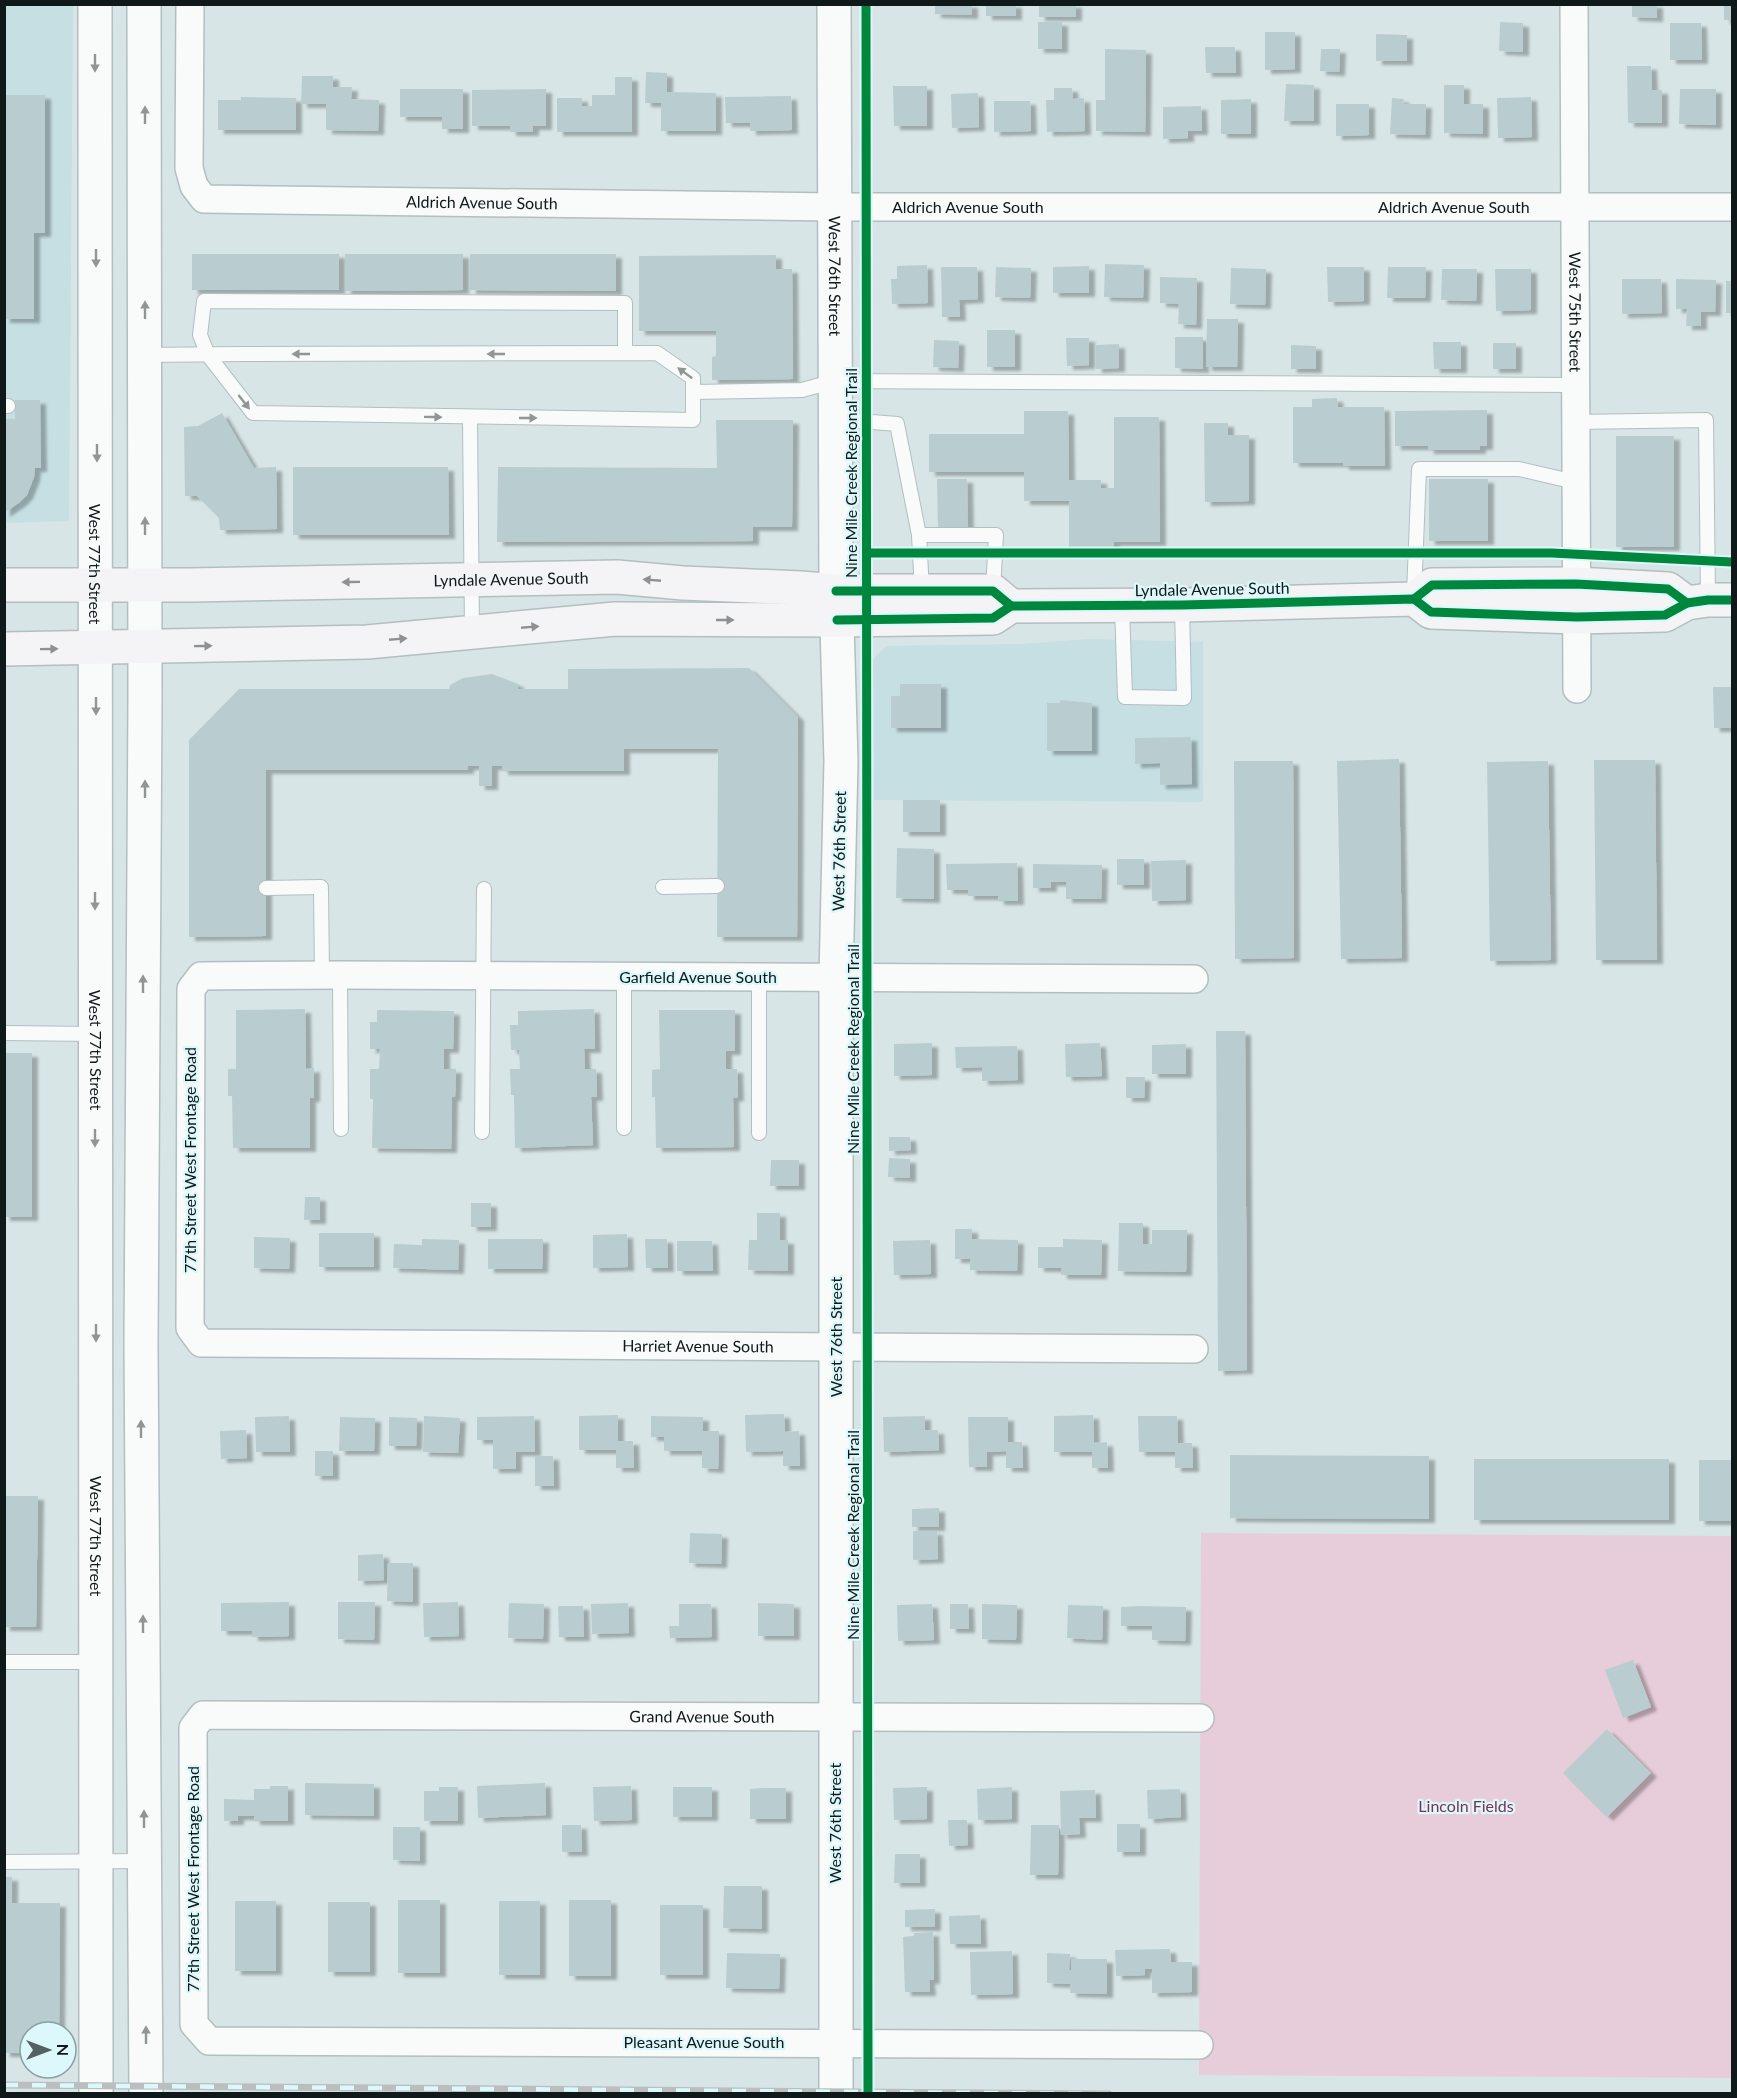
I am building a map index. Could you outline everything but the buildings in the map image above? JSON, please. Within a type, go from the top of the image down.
[{"type":"main road","name":"Lyndale Avenue South","points":[[4,585],[617,577],[683,583],[801,588],[836,606],[993,618],[1002,599]]},
{"type":"main road","name":"Lyndale Avenue South","points":[[4,649],[367,642],[615,619],[836,606],[922,591],[1002,599],[1122,606],[1414,599],[1432,585],[1576,584],[1668,589],[1709,601]]},
{"type":"main road","name":"Lyndale Avenue South","points":[[1414,599],[1431,612],[1577,617],[1665,615],[1709,601]]},
{"type":"street","name":"West 77th Street","points":[[95,4],[96,2094]]},
{"type":"street","points":[[144,4],[145,647],[141,1344],[146,2094]]},
{"type":"street","name":"Aldrich Avenue South","points":[[190,4],[189,168],[194,186],[204,199],[834,207],[1732,207]]},
{"type":"street","name":"West 76th Street","points":[[834,4],[836,606],[841,761],[836,978],[836,2094]]},
{"type":"street","name":"West 75th Street","points":[[1574,4],[1577,689]]},
{"type":"street","name":"Garfield Avenue South","points":[[201,976],[1194,979]]},
{"type":"street","name":"77th Street West Frontage Road","points":[[201,976],[191,989],[190,1135],[190,1328],[201,1343]]},
{"type":"street","name":"Harriet Avenue South","points":[[201,1343],[1194,1349]]},
{"type":"street","name":"77th Street West Frontage Road","points":[[203,1715],[193,1728],[194,2024],[209,2041]]},
{"type":"street","name":"Grand Avenue South","points":[[203,1715],[1200,1718]]},
{"type":"street","name":"Pleasant Avenue South","points":[[209,2041],[1199,2045]]},
{"type":"lane","points":[[145,356],[208,355],[657,353],[693,378],[693,420],[253,413],[208,355],[200,335],[204,301],[625,303],[625,353]]},
{"type":"lane","points":[[693,392],[802,390],[835,381],[1575,385]]},
{"type":"lane","points":[[470,418],[472,632]]},
{"type":"lane","points":[[835,419],[897,424],[919,535],[922,591]]},
{"type":"lane","points":[[1575,422],[1706,420],[1709,601]]},
{"type":"lane","points":[[1414,599],[1419,469],[1519,469],[1575,482]]},
{"type":"lane","points":[[919,535],[996,535],[1002,599]]},
{"type":"lane","points":[[1122,606],[1125,697],[1184,698],[1182,605]]},
{"type":"lane","points":[[663,887],[717,886]]},
{"type":"lane","points":[[266,888],[321,889],[331,975],[341,1129]]},
{"type":"lane","points":[[482,1132],[483,889]]},
{"type":"lane","points":[[624,977],[624,1128]]},
{"type":"lane","points":[[759,978],[759,1133]]},
{"type":"lane","points":[[4,1033],[95,1034]]},
{"type":"lane","points":[[4,1662],[96,1662]]},
{"type":"lane","points":[[4,1862],[145,1861]]},
{"type":"shaded area","points":[[4,5],[73,5],[69,521],[5,523]]},
{"type":"shaded area","points":[[1088,639],[1203,642],[1203,802],[874,800],[873,659],[886,646],[1023,644]]},
{"type":"green space","name":"Lincoln Fields","points":[[1201,1533],[1732,1536],[1732,2078],[1199,2075]]},
{"type":"railway","points":[[4,2085],[1109,2094]]},
{"type":"cycle path","name":"Nine Mile Creek Regional Trail","points":[[866,4],[868,2094]]},
{"type":"cycle path","name":"Nine Mile Creek Regional Trail","points":[[867,553],[1552,553],[1732,562]]},
{"type":"cycle path","points":[[1414,599],[1432,585],[1576,584],[1668,589],[1687,603]]},
{"type":"cycle path","points":[[836,591],[993,591],[1011,606]]},
{"type":"cycle path","points":[[837,620],[993,618],[1011,606],[1182,605],[1414,599],[1431,612],[1577,617],[1665,615],[1687,603],[1732,600]]}]
